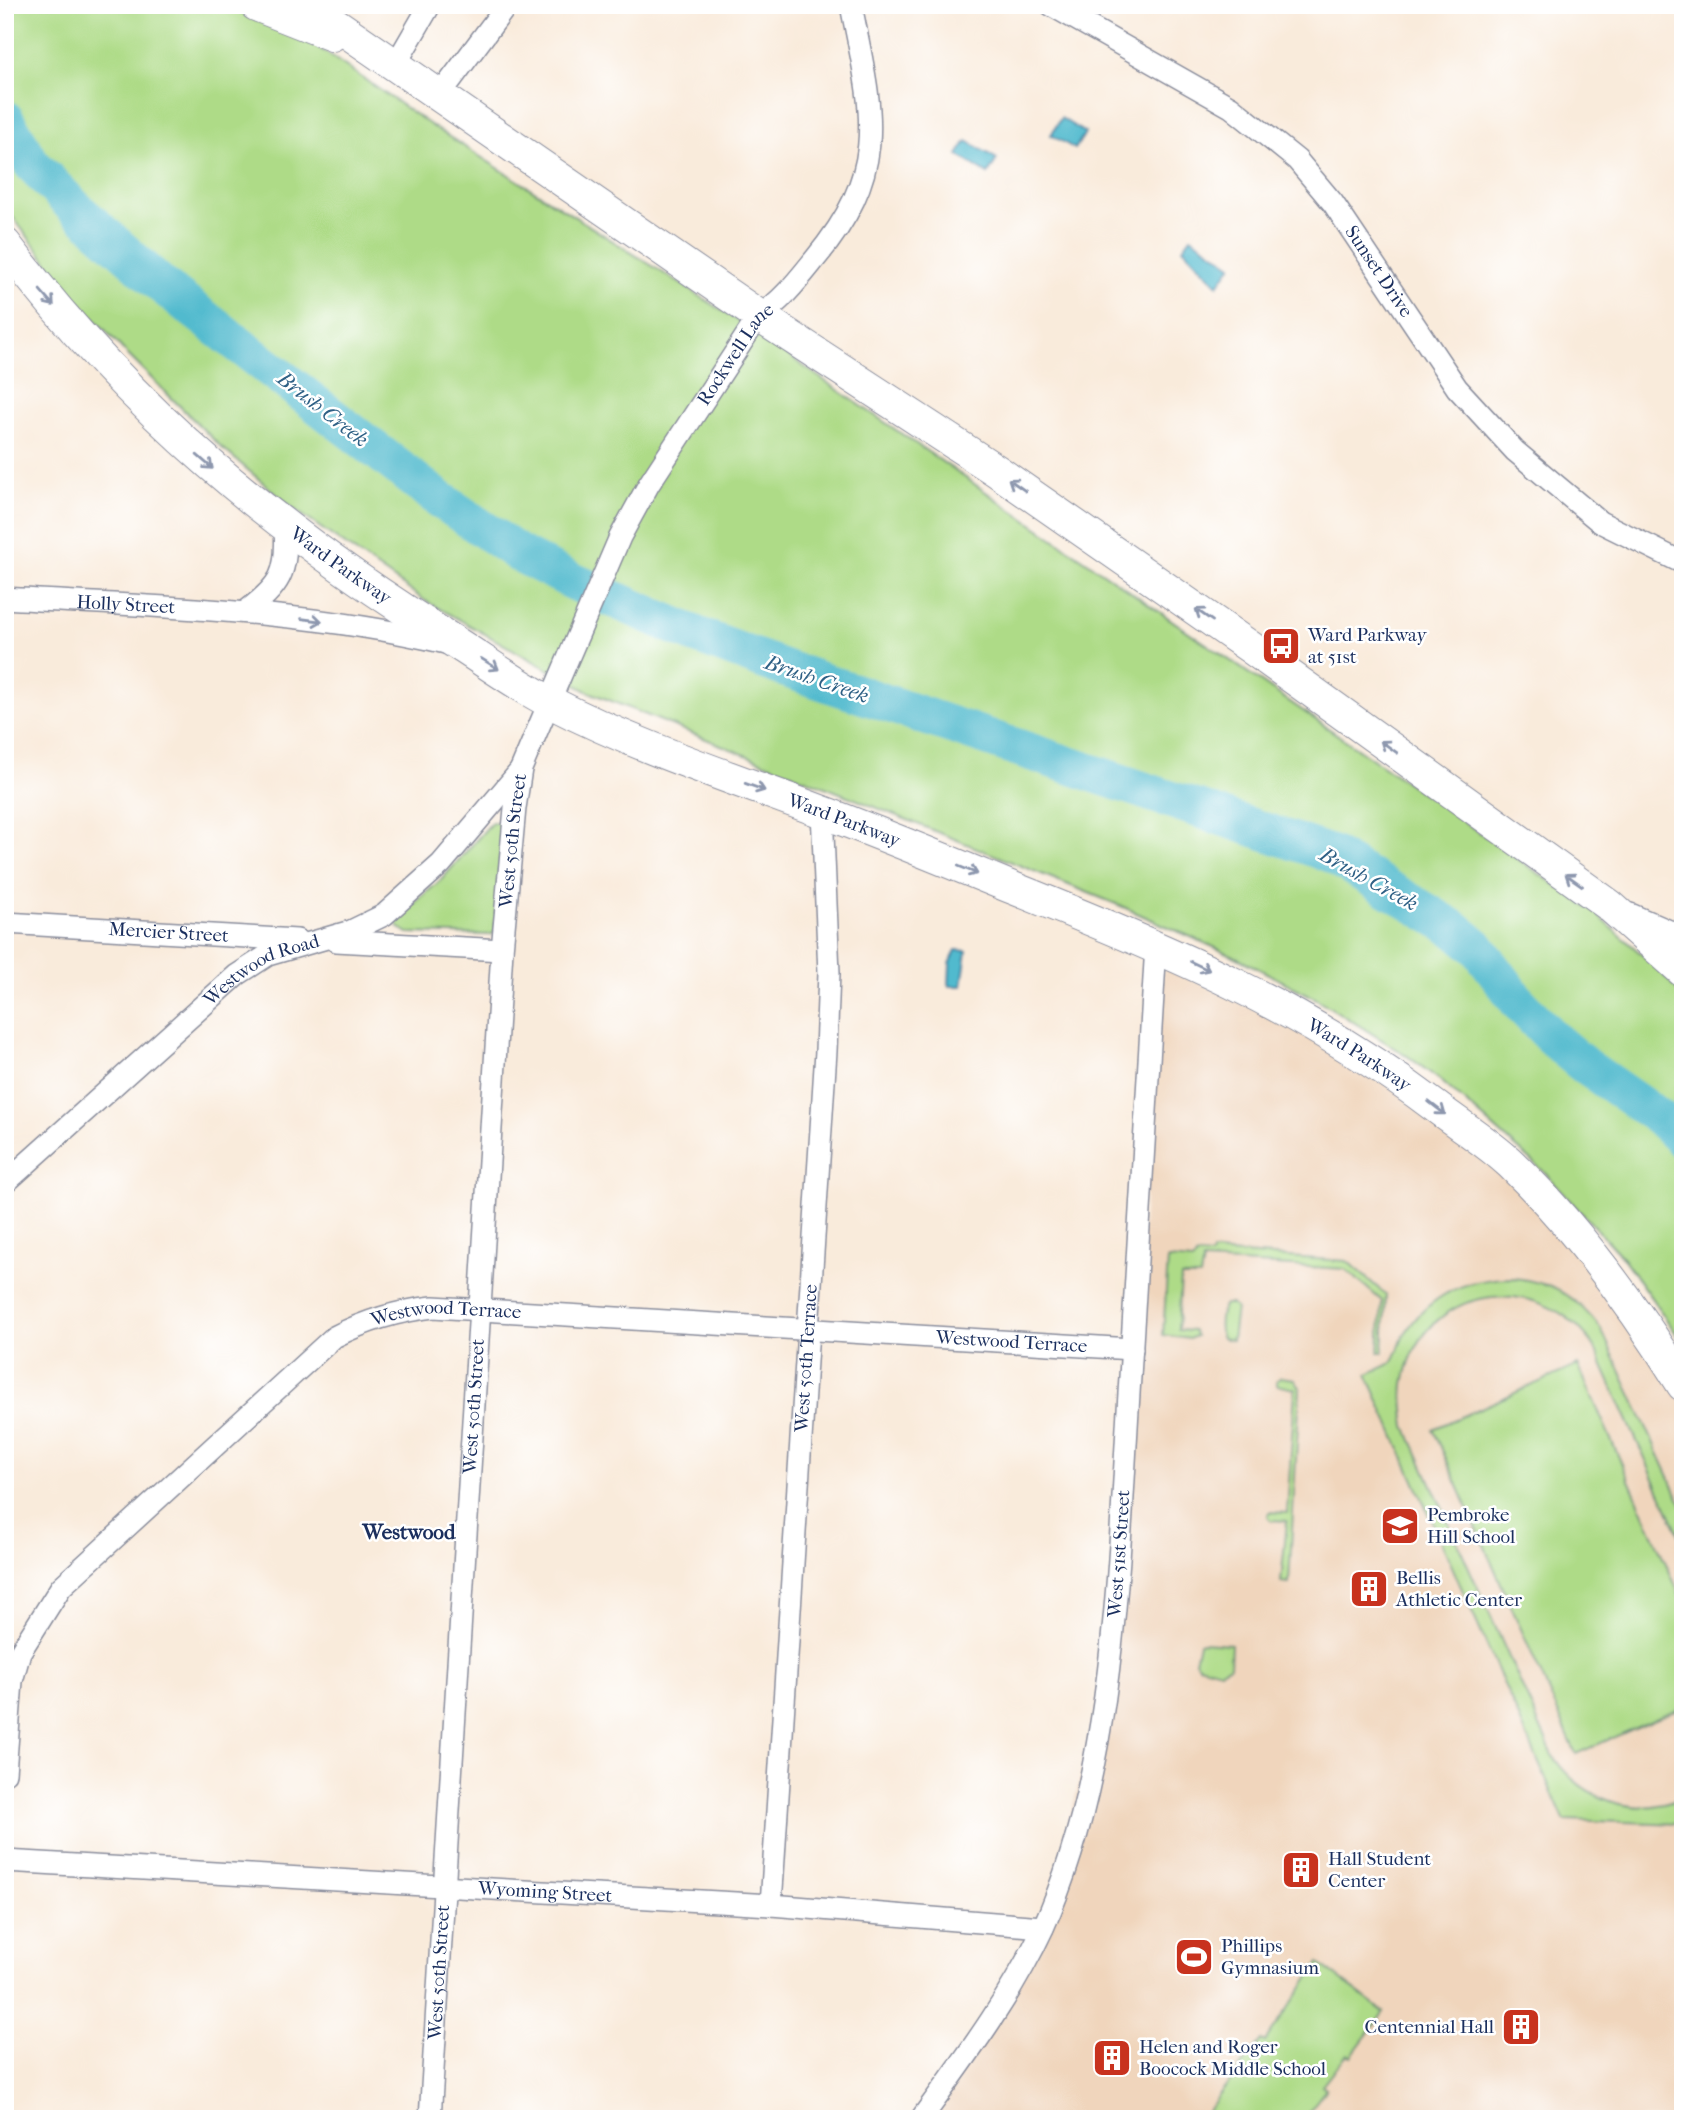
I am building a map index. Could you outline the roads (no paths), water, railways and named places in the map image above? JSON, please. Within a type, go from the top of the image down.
[{"type":"highway","points":[[256,5],[382,58]]},
{"type":"highway","points":[[308,5],[760,316],[1008,479],[1250,646],[1609,905],[1683,971]]},
{"type":"highway","name":"Ward Parkway","points":[[5,244],[39,289],[115,376],[201,459],[285,528],[371,590],[549,702],[691,764],[822,811],[1156,945],[1261,995],[1393,1074],[1509,1162],[1604,1267],[1683,1385]]},
{"type":"street","points":[[382,58],[430,5]]},
{"type":"street","points":[[439,96],[507,5]]},
{"type":"street","name":"Rockwell Lane","points":[[549,702],[620,537],[674,442],[760,316],[777,304],[831,240],[852,208],[865,172],[872,110],[851,5]]},
{"type":"street","name":"Sunset Drive","points":[[1051,5],[1231,107],[1297,160],[1333,203],[1457,388],[1515,451],[1600,522],[1683,563]]},
{"type":"street","points":[[245,612],[271,592],[282,575],[287,555],[285,528]]},
{"type":"street","name":"Holly Street","points":[[5,598],[245,612],[378,627],[447,644],[454,642]]},
{"type":"street","name":"West 50th Street","points":[[430,2119],[510,836],[521,769],[549,702]]},
{"type":"street","name":"Westwood Road","points":[[5,1183],[237,975],[268,955],[351,931],[384,915],[441,864],[521,769]]},
{"type":"street","name":"West 50th Terrace","points":[[771,1905],[809,1329],[828,973],[822,811]]},
{"type":"street","points":[[1609,905],[1683,937]]},
{"type":"street","name":"Mercier Street","points":[[5,923],[230,938],[502,950]]},
{"type":"street","name":"West 51st Street","points":[[921,2119],[995,2017],[1043,1927],[1081,1821],[1101,1713],[1119,1569],[1156,945]]},
{"type":"street","name":"Westwood Terrace","points":[[5,1773],[12,1681],[20,1652],[61,1587],[334,1337],[364,1322],[401,1310],[433,1307],[1132,1349]]},
{"type":"street","name":"Wyoming Street","points":[[5,1861],[771,1905],[1043,1927]]},
{"type":"water","points":[[1061,118],[1085,133],[1075,149],[1051,135]]},
{"type":"water","points":[[967,141],[997,159],[988,174],[958,155]]},
{"type":"water","points":[[1191,237],[1232,265],[1218,285],[1183,248]]},
{"type":"water","points":[[956,950],[967,951],[962,986],[949,986],[950,964]]},
{"type":"waterway","name":"Brush Creek","points":[[5,119],[32,164],[75,208],[164,287],[438,498],[518,553],[572,581],[696,635],[789,670],[1331,854],[1455,929],[1478,948],[1519,1003],[1552,1038],[1585,1066],[1660,1118],[1683,1140]]},
{"type":"place","name":"Ward Parkway at 51st","points":[[1281,646]]},
{"type":"place","name":"Pembroke Hill School","points":[[1400,1526]]},
{"type":"place","name":"Bellis Athletic Center","points":[[1369,1589]]},
{"type":"place","name":"Hall Student Center","points":[[1301,1870]]},
{"type":"place","name":"Phillips Gymnasium","points":[[1194,1957]]},
{"type":"place","name":"Centennial Hall","points":[[1521,2027]]},
{"type":"place","name":"Helen and Roger Boocock Middle School","points":[[1112,2058]]},
{"type":"district","name":"Westwood","points":[[409,1532]]}]
